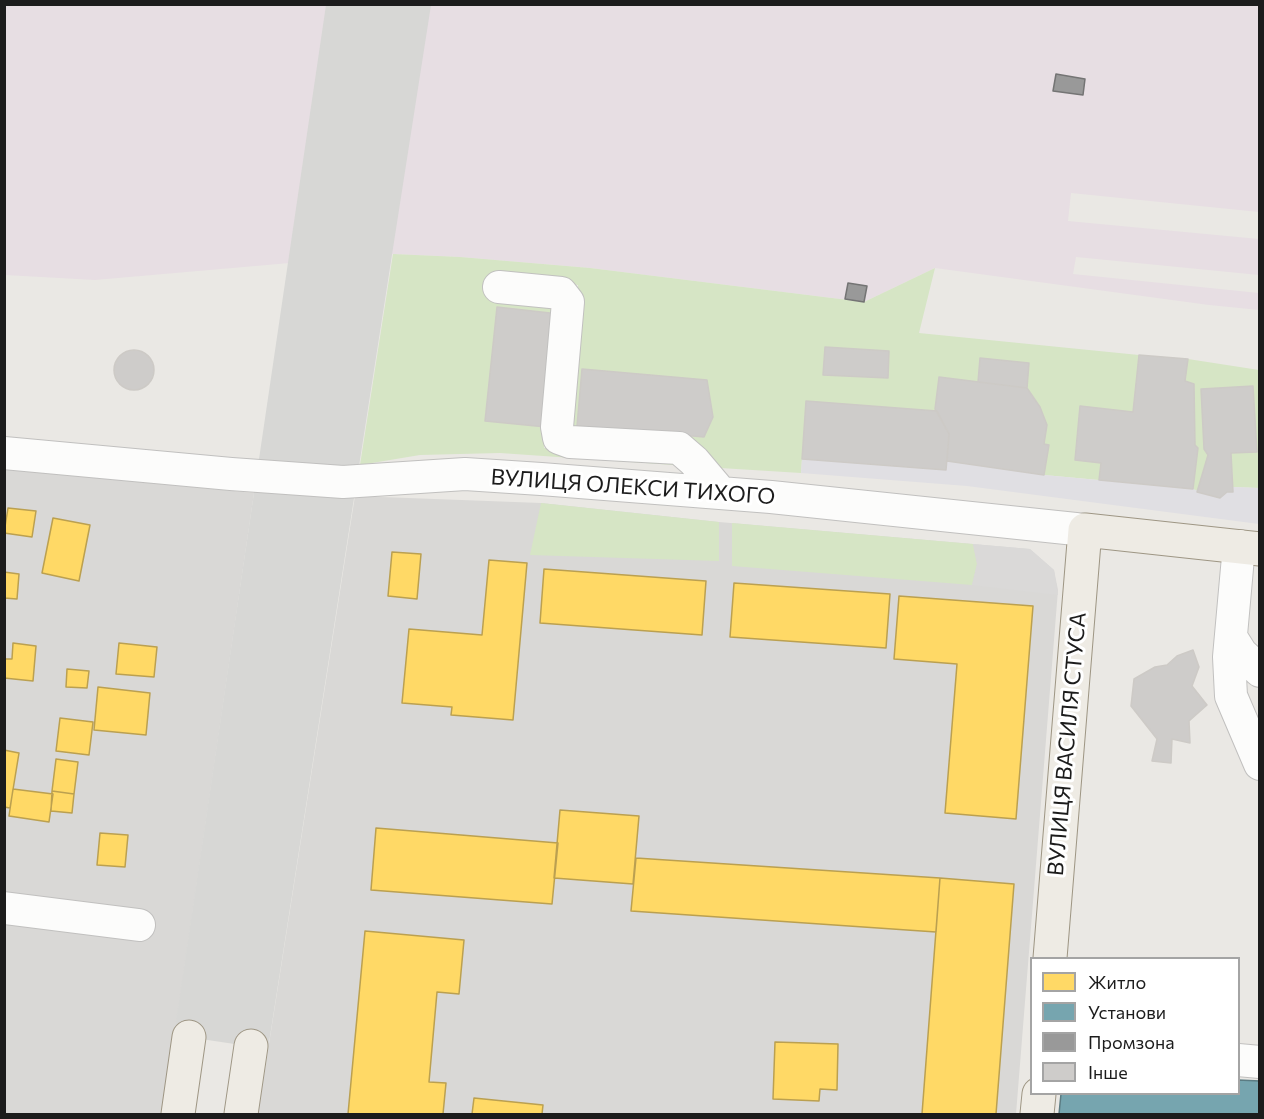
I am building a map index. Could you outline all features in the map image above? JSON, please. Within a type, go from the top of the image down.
[{"type":"main road","name":"ВУЛИЦЯ ОЛЕКСИ ТИХОГО","points":[[1085,530],[1249,548]]},
{"type":"main road","name":"ВУЛИЦЯ ВАСИЛЯ СТУСА","points":[[1050,957],[1085,530]]},
{"type":"main road","points":[[178,1114],[189,1037]]},
{"type":"main road","points":[[241,1114],[251,1046]]},
{"type":"main road","points":[[1037,1114],[1038,1095]]},
{"type":"street","points":[[499,287],[561,293],[568,302],[557,427],[559,438],[570,442],[679,448],[694,461],[721,493]]},
{"type":"street","name":"ВУЛИЦЯ ОЛЕКСИ ТИХОГО","points":[[4,453],[343,482],[465,474],[721,493],[1085,530]]},
{"type":"street","points":[[1249,548],[1230,637],[1231,696],[1256,740]]},
{"type":"street","points":[[1230,637],[1241,653],[1260,671]]},
{"type":"street","points":[[4,908],[139,925]]},
{"type":"street","points":[[1240,1060],[1260,1062]]},
{"type":"shaded area","points":[[4,5],[1259,5],[1259,212],[1071,193],[1068,221],[1259,239],[1259,275],[1076,257],[1073,274],[1259,293],[1259,310],[935,268],[864,302],[590,268],[393,254],[95,280],[5,275]]},
{"type":"shaded area","points":[[802,459],[946,470],[947,461],[1044,475],[1193,489],[1220,498],[1227,492],[1233,491],[1233,487],[1259,488],[1259,524],[967,486],[801,473]]},
{"type":"shaded area","points":[[5,469],[254,493],[163,1114],[5,1114]]},
{"type":"shaded area","points":[[355,496],[541,503],[719,522],[1030,549],[1054,570],[1058,590],[1016,1114],[258,1114]]},
{"type":"shaded area","points":[[973,544],[1030,549],[1054,570],[1058,595],[972,585],[977,564]]},
{"type":"green space","points":[[393,254],[590,268],[864,302],[935,268],[919,333],[1139,355],[1133,412],[1080,407],[1075,460],[1101,463],[1099,480],[1044,475],[1049,445],[1044,444],[1043,414],[1027,388],[1029,363],[981,359],[978,382],[940,377],[937,411],[806,402],[801,473],[704,467],[700,458],[682,442],[568,433],[578,285],[497,277],[496,296],[559,303],[559,314],[497,308],[485,420],[546,427],[544,448],[679,456],[688,466],[500,453],[420,455],[360,465]],"holes":[[[825,348],[889,351],[888,378],[823,375]],[[582,369],[706,380],[713,417],[704,437],[577,426]]]},
{"type":"green space","points":[[1188,359],[1259,370],[1259,488],[1233,487],[1231,453],[1257,452],[1253,386],[1204,449],[1208,455],[1197,492],[1193,489],[1198,448],[1195,445],[1194,384],[1185,381]]},
{"type":"green space","points":[[541,503],[719,522],[719,561],[530,555]]},
{"type":"green space","points":[[732,523],[973,544],[977,564],[972,585],[732,566]]},
{"type":"pier","points":[[326,5],[431,5],[268,1049],[174,1035]]},
{"type":"building: Житло","points":[[8,508],[36,511],[32,537],[4,533]]},
{"type":"building: Житло","points":[[53,518],[90,525],[79,581],[42,573]]},
{"type":"building: Житло","points":[[392,552],[421,554],[417,599],[388,596]]},
{"type":"building: Житло","points":[[489,560],[527,563],[513,720],[451,715],[452,707],[402,703],[409,629],[482,635]]},
{"type":"building: Житло","points":[[544,569],[706,581],[702,635],[540,623]]},
{"type":"building: Житло","points":[[4,572],[19,574],[17,599],[4,598]]},
{"type":"building: Житло","points":[[734,583],[890,594],[886,648],[730,637]]},
{"type":"building: Житло","points":[[899,596],[1033,606],[1016,819],[945,813],[957,664],[894,659]]},
{"type":"building: Житло","points":[[13,643],[36,646],[33,681],[4,678],[4,659],[12,659]]},
{"type":"building: Житло","points":[[119,643],[157,647],[154,677],[116,674]]},
{"type":"building: Житло","points":[[67,669],[89,671],[87,688],[66,687]]},
{"type":"building: Житло","points":[[98,687],[150,693],[146,735],[94,730]]},
{"type":"building: Житло","points":[[60,718],[93,722],[89,755],[56,751]]},
{"type":"building: Житло","points":[[4,750],[19,753],[10,808],[4,807]]},
{"type":"building: Житло","points":[[56,759],[78,762],[74,794],[52,791]]},
{"type":"building: Житло","points":[[13,789],[53,794],[49,822],[9,816]]},
{"type":"building: Житло","points":[[52,791],[74,794],[72,813],[51,811]]},
{"type":"building: Житло","points":[[560,810],[639,816],[633,884],[554,878]]},
{"type":"building: Житло","points":[[376,828],[558,843],[552,904],[371,890]]},
{"type":"building: Житло","points":[[100,833],[128,835],[125,867],[97,865]]},
{"type":"building: Житло","points":[[636,858],[940,878],[936,932],[631,911]]},
{"type":"building: Житло","points":[[940,878],[1014,884],[996,1114],[922,1114]]},
{"type":"building: Житло","points":[[365,931],[464,940],[459,994],[437,992],[429,1082],[446,1083],[443,1114],[348,1114]]},
{"type":"building: Житло","points":[[775,1042],[838,1044],[837,1090],[820,1089],[819,1101],[773,1099]]},
{"type":"building: Житло","points":[[474,1098],[543,1105],[542,1114],[472,1114]]},
{"type":"building: Установи","points":[[1240,1080],[1260,1081],[1260,1114],[1059,1114],[1061,1095],[1240,1095]]},
{"type":"building: Промзона","points":[[1056,74],[1085,79],[1083,95],[1053,91]]},
{"type":"building: Промзона","points":[[848,283],[867,286],[864,302],[845,299]]},
{"type":"building: Інше","points":[[497,307],[559,314],[546,427],[485,421]]},
{"type":"building: Інше","points":[[825,347],[889,351],[888,378],[823,375]]},
{"type":"building: Інше","points":[[134,350],[142,351],[148,356],[153,362],[153,378],[148,384],[142,389],[134,390],[126,389],[120,384],[115,378],[114,370],[115,362],[120,356],[126,351]]},
{"type":"building: Інше","points":[[1139,355],[1188,359],[1185,381],[1194,384],[1195,445],[1198,448],[1193,489],[1099,480],[1101,463],[1075,460],[1080,406],[1133,412]]},
{"type":"building: Інше","points":[[980,358],[1029,363],[1027,388],[978,382]]},
{"type":"building: Інше","points":[[582,369],[707,380],[713,417],[704,437],[577,426]]},
{"type":"building: Інше","points":[[939,377],[1027,388],[1040,407],[1047,425],[1044,444],[1049,445],[1044,475],[947,461],[949,434],[935,409]]},
{"type":"building: Інше","points":[[1253,386],[1257,452],[1231,453],[1233,492],[1227,492],[1220,498],[1197,492],[1208,455],[1204,449],[1201,389]]},
{"type":"building: Інше","points":[[806,401],[937,411],[949,434],[946,470],[802,459]]},
{"type":"building: Інше","points":[[1193,650],[1199,667],[1192,686],[1207,705],[1189,721],[1190,743],[1172,739],[1171,763],[1152,761],[1157,739],[1131,706],[1134,679],[1155,667],[1167,665],[1177,656]]}]
